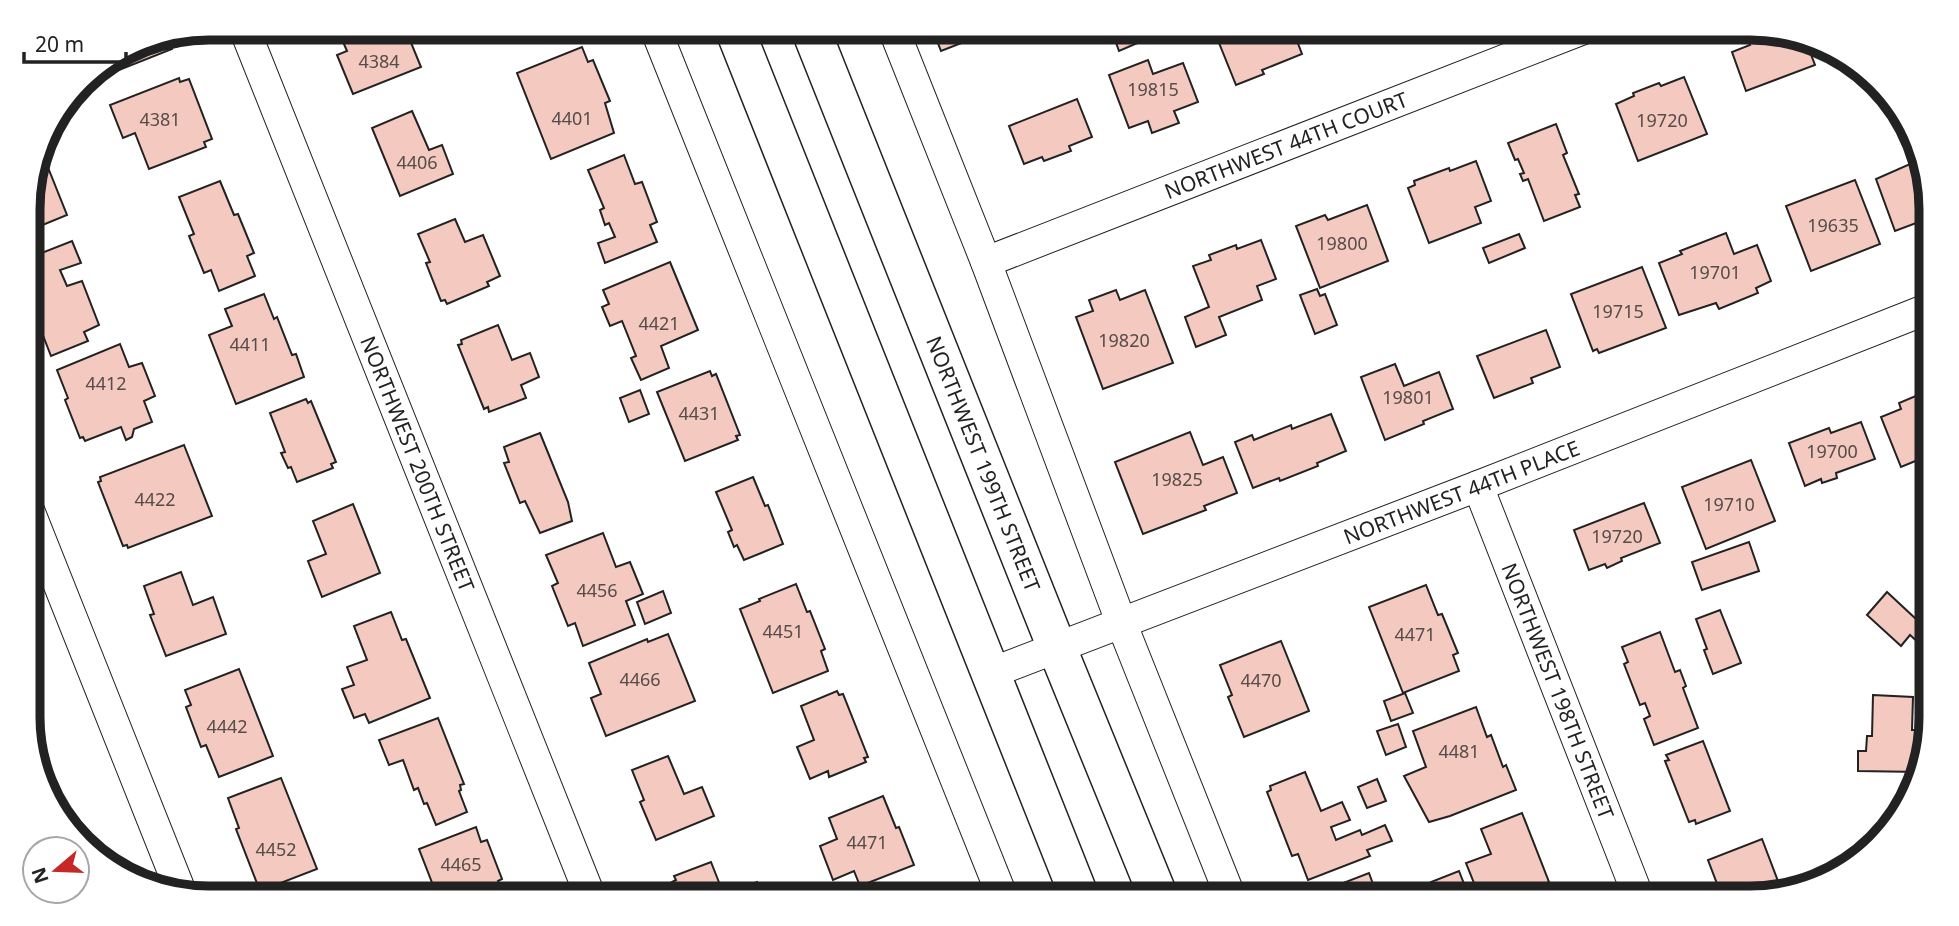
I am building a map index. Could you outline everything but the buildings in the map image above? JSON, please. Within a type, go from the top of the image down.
[{"type":"main road","points":[[739,40],[1075,885]]},
{"type":"main road","name":"NORTHWEST 199TH STREET","points":[[815,40],[1154,885]]},
{"type":"street","name":"NORTHWEST 200TH STREET","points":[[249,40],[586,886]]},
{"type":"street","points":[[660,40],[998,885]]},
{"type":"street","points":[[898,40],[986,262],[1121,622],[1226,885]]},
{"type":"street","name":"NORTHWEST 44TH COURT","points":[[986,262],[1555,40]]},
{"type":"street","name":"NORTHWEST 44TH PLACE","points":[[991,673],[1478,486],[1919,312]]},
{"type":"street","name":"NORTHWEST 198TH STREET","points":[[1478,486],[1634,885]]},
{"type":"street","points":[[40,539],[177,883]]}]
